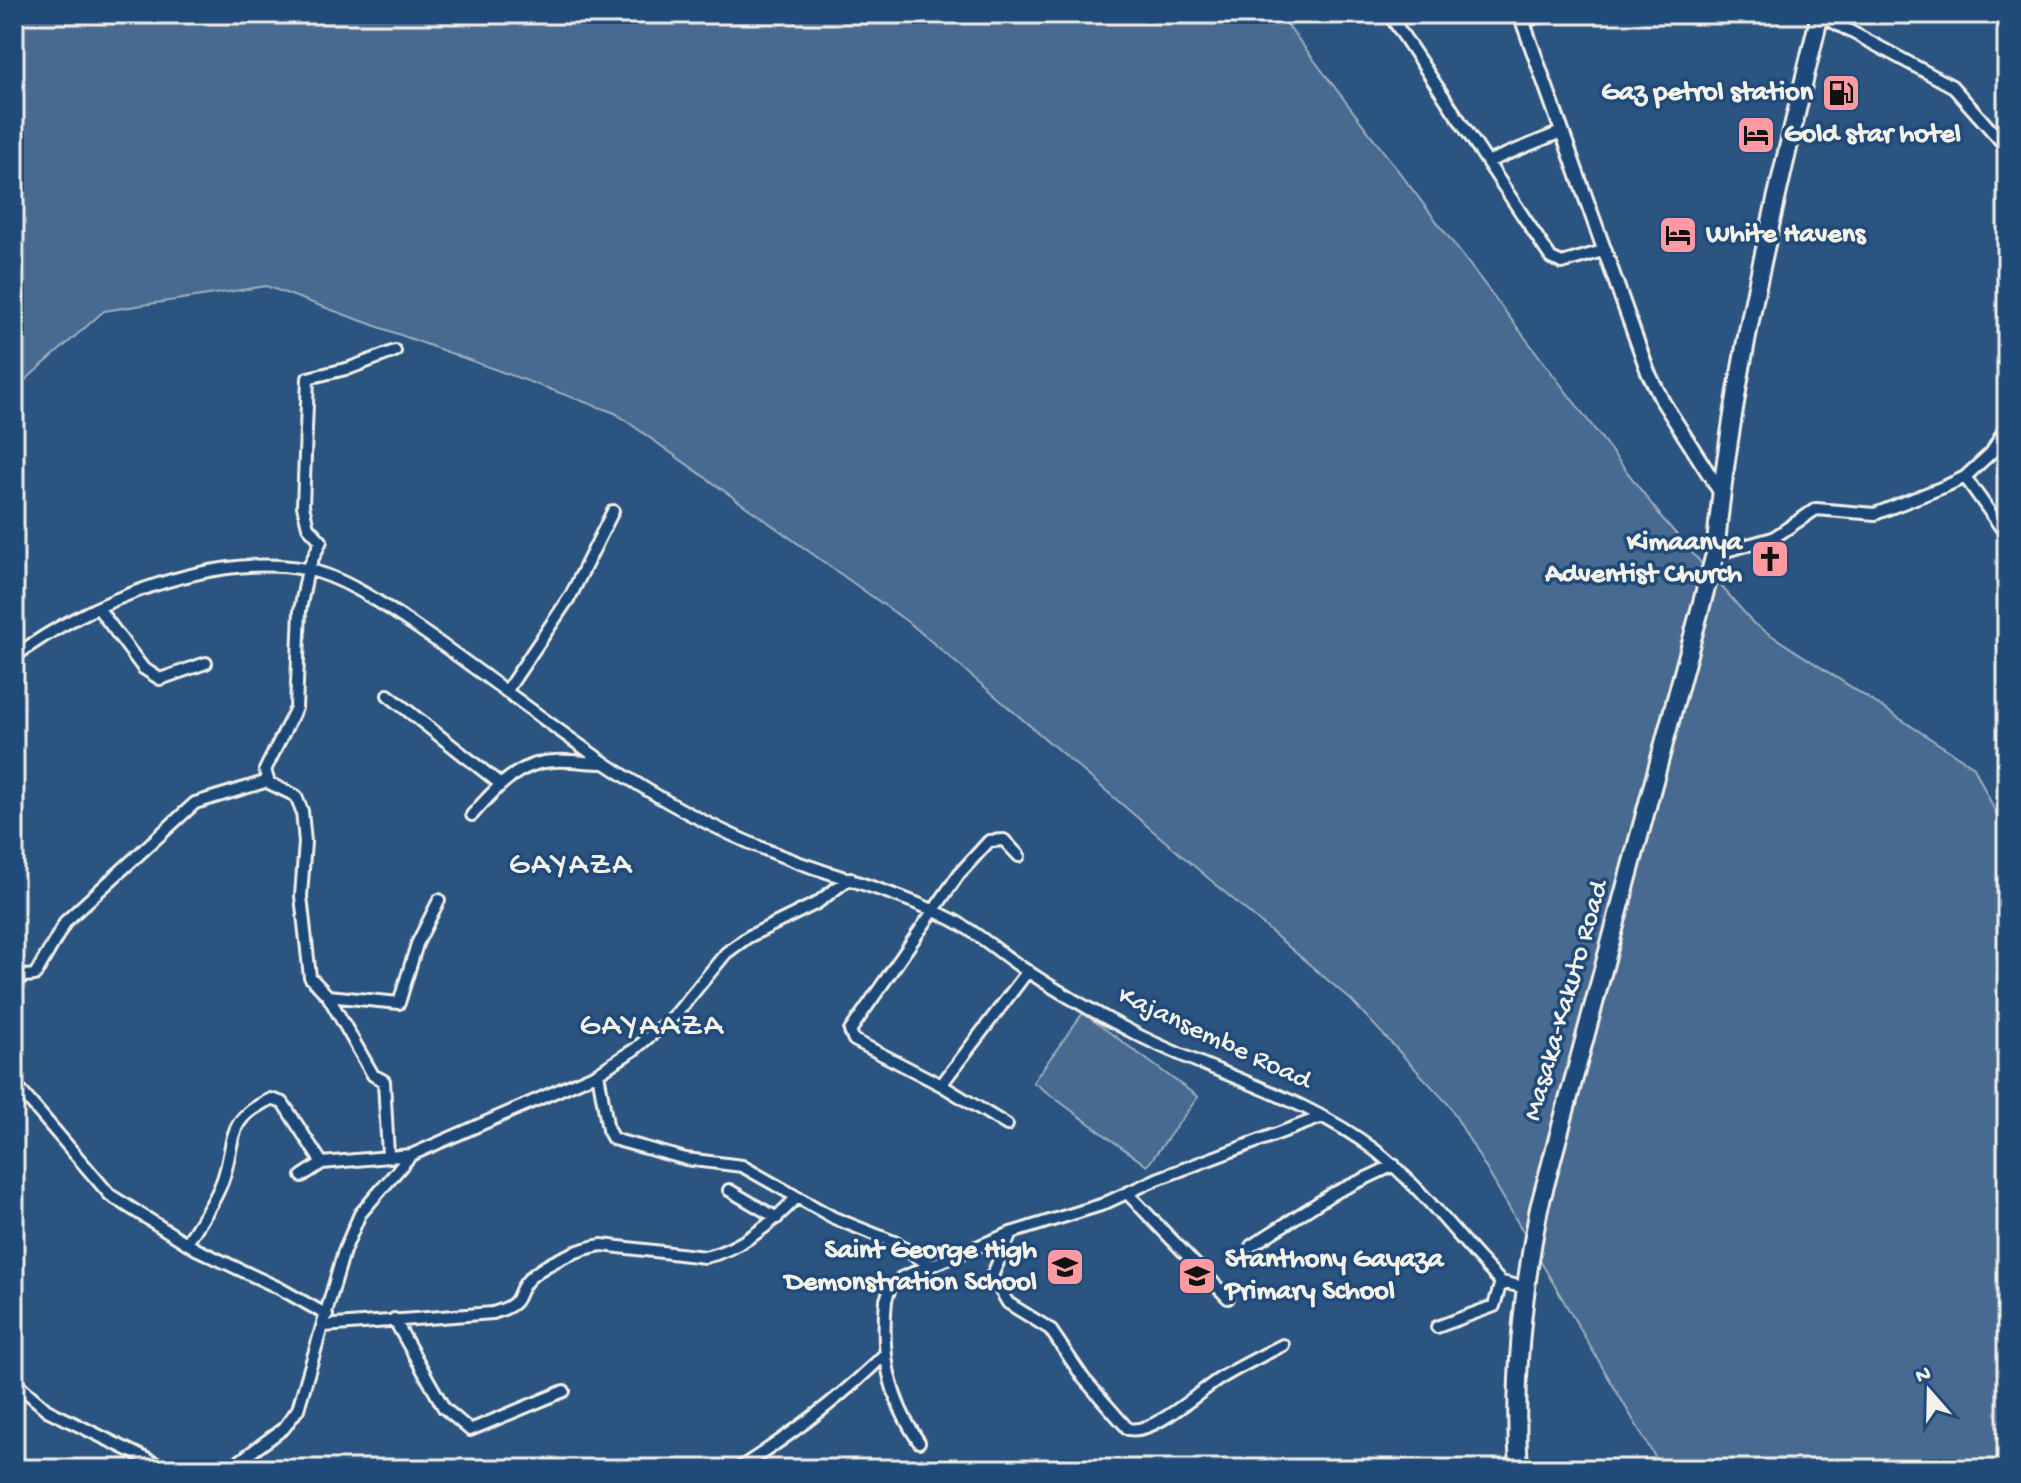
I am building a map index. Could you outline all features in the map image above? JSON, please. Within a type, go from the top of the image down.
[{"type":"highway","name":"Masaka-Kakuto Road","points":[[1519,1469],[1518,1343],[1523,1287],[1539,1208],[1584,1031],[1715,554],[1721,493],[1750,310],[1820,14]]},
{"type":"street","points":[[1389,14],[1551,258],[1562,263],[1606,250]]},
{"type":"street","points":[[1544,14],[1521,18],[1648,372],[1663,402],[1721,493]]},
{"type":"street","points":[[1820,14],[1952,86],[2007,148]]},
{"type":"street","points":[[1487,162],[1561,132]]},
{"type":"street","points":[[268,781],[265,770],[296,708],[299,694],[300,610],[308,569],[321,541],[308,527],[303,506],[308,378],[350,368],[395,351]]},
{"type":"street","points":[[1715,554],[1773,538],[1816,509],[1875,514],[1965,477],[1991,453],[2007,425]]},
{"type":"street","points":[[1965,477],[2007,536]]},
{"type":"street","points":[[507,690],[571,595],[613,511]]},
{"type":"street","name":"Kajansembe Road","points":[[14,657],[98,608],[136,592],[232,568],[266,565],[308,569],[380,602],[605,763],[747,842],[850,878],[954,921],[1028,971],[1169,1051],[1298,1103],[1359,1138],[1394,1165],[1501,1282]]},
{"type":"street","points":[[98,608],[143,668],[160,679],[206,663]]},
{"type":"street","points":[[388,695],[499,783]]},
{"type":"street","points":[[472,815],[499,783],[551,761],[605,763]]},
{"type":"street","points":[[14,977],[35,975],[66,921],[195,803],[268,781],[291,792],[300,802],[305,842],[301,896],[308,969],[316,986],[328,996],[373,1075],[384,1081],[388,1155]]},
{"type":"street","points":[[1007,1125],[941,1085],[854,1040],[850,1031],[951,884],[989,841],[1004,840],[1019,856]]},
{"type":"street","points":[[302,1176],[322,1163],[411,1155],[598,1073],[635,1049],[676,1014],[726,953],[748,937],[817,903],[850,878]]},
{"type":"street","points":[[328,996],[399,1003],[417,944],[439,900]]},
{"type":"street","points":[[941,1085],[1028,971]]},
{"type":"street","points":[[598,1073],[608,1130],[613,1139],[686,1159],[742,1166],[834,1218],[894,1242],[931,1266]]},
{"type":"street","points":[[14,1083],[18,1097],[110,1195],[187,1243],[325,1320],[493,1313],[511,1308],[520,1300],[523,1286],[532,1276],[586,1247],[602,1245],[705,1257],[721,1254],[777,1218],[797,1197]]},
{"type":"street","points":[[187,1243],[218,1190],[232,1132],[247,1114],[266,1101],[276,1099],[283,1103],[322,1163]]},
{"type":"street","points":[[919,1442],[893,1394],[885,1354],[884,1319],[890,1288],[901,1278],[1011,1233],[1127,1193],[1322,1117]]},
{"type":"street","points":[[229,1469],[284,1428],[298,1409],[344,1251],[360,1214],[411,1155]]},
{"type":"street","points":[[1251,1246],[1332,1194],[1394,1165]]},
{"type":"street","points":[[729,1190],[777,1218]]},
{"type":"street","points":[[1127,1193],[1228,1298]]},
{"type":"street","points":[[1011,1233],[992,1276],[997,1289],[1008,1303],[1050,1329],[1084,1379],[1128,1429],[1137,1431],[1171,1414],[1219,1379],[1283,1345]]},
{"type":"street","points":[[1437,1327],[1494,1306],[1501,1282],[1523,1287]]},
{"type":"street","points":[[394,1319],[444,1408],[470,1430],[482,1428],[564,1391]]},
{"type":"street","points":[[738,1469],[790,1436],[852,1388],[885,1354]]},
{"type":"street","points":[[14,1381],[47,1410],[167,1469]]},
{"type":"shaded area","points":[[14,14],[1279,14],[1663,519],[1754,624],[1974,767],[2007,836],[2007,1469],[1662,1469],[1449,1105],[1351,1000],[912,625],[615,413],[266,286],[104,311],[14,390]]},
{"type":"shaded area","points":[[1083,1013],[1198,1097],[1147,1166],[1033,1082]]},
{"type":"place","name":"Gaz petrol station","points":[[1841,93]]},
{"type":"place","name":"Gold star hotel","points":[[1756,135]]},
{"type":"place","name":"White Havens","points":[[1678,235]]},
{"type":"place","name":"Kimaanya Adventist Church","points":[[1770,559]]},
{"type":"place","name":"Saint George High Demonstration School","points":[[1065,1267]]},
{"type":"place","name":"Stanthony Gayaza Primary School","points":[[1197,1276]]},
{"type":"district","name":"GAYAZA","points":[[571,866]]},
{"type":"district","name":"GAYAAZA","points":[[652,1027]]}]
